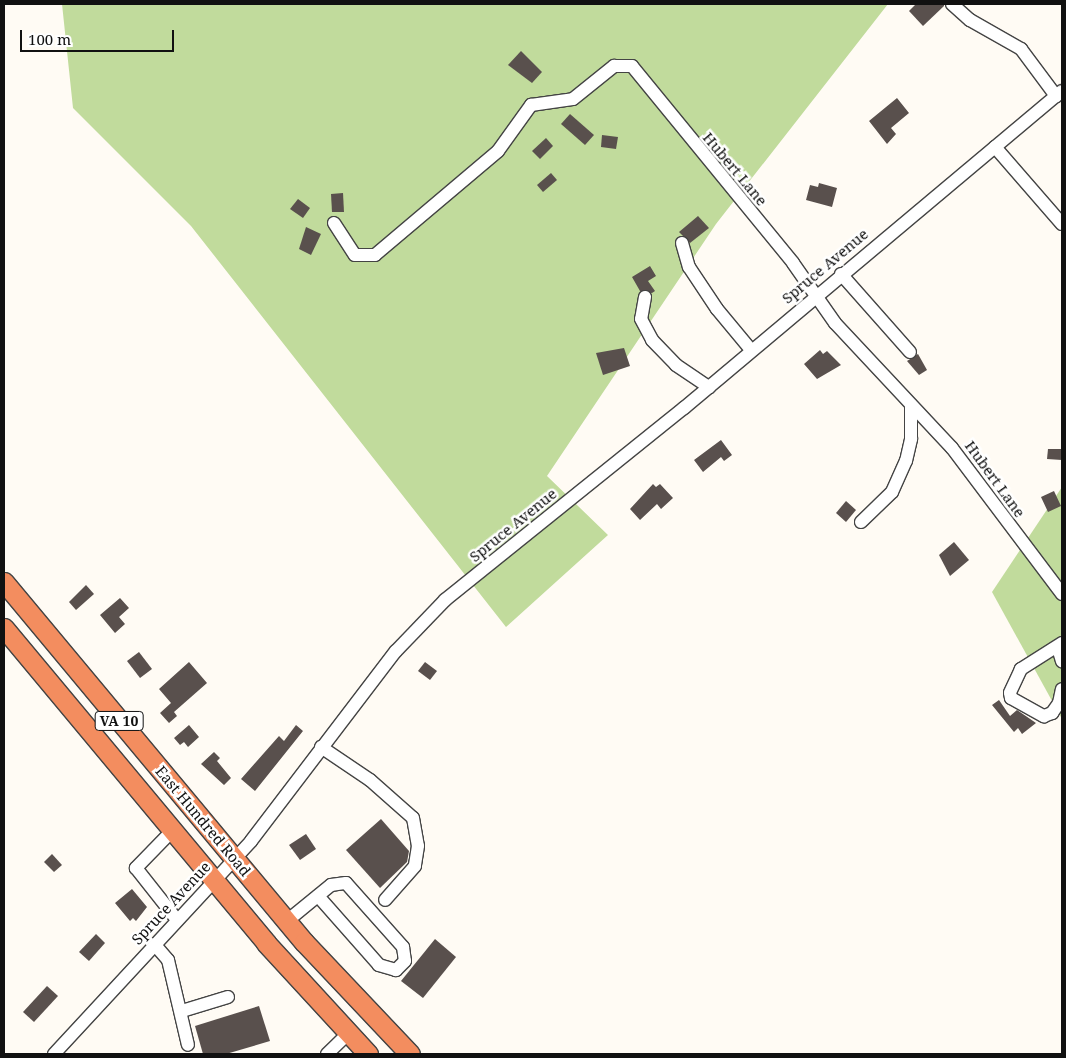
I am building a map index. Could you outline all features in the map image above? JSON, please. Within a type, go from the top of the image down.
[{"type":"highway","name":"East Hundred Road","points":[[4,582],[287,921],[410,1054]]},
{"type":"highway","name":"East Hundred Road","points":[[4,628],[213,880],[348,1034],[368,1054]]},
{"type":"street","points":[[952,4],[970,20],[1022,49],[1059,93]]},
{"type":"street","name":"Hubert Lane","points":[[334,223],[355,255],[375,255],[498,151],[531,106],[573,99],[614,66],[627,63],[835,323],[952,448],[1062,594]]},
{"type":"street","name":"Spruce Avenue","points":[[54,1054],[213,880],[235,859],[396,652],[445,600],[709,387],[840,274],[1059,93]]},
{"type":"street","points":[[995,147],[1062,224]]},
{"type":"street","points":[[682,243],[689,267],[716,309],[751,350]]},
{"type":"street","points":[[840,274],[910,352]]},
{"type":"street","points":[[645,297],[641,319],[652,340],[676,365],[709,387]]},
{"type":"street","points":[[861,522],[892,492],[906,461],[911,439],[911,405]]},
{"type":"street","points":[[1062,661],[1060,645],[1022,669],[1012,683],[1011,698],[1044,716],[1052,713],[1059,703],[1062,689]]},
{"type":"street","points":[[321,747],[370,780],[413,818],[418,846],[415,866],[384,900]]},
{"type":"street","points":[[172,830],[136,868],[177,920]]},
{"type":"street","points":[[287,921],[331,885],[346,883],[403,947],[405,961],[396,970],[379,965],[318,896]]},
{"type":"street","points":[[155,945],[168,960],[182,1011],[188,1045]]},
{"type":"street","points":[[182,1011],[228,997]]},
{"type":"street","points":[[327,1054],[348,1034]]},
{"type":"green space","points":[[62,4],[888,4],[716,224],[547,476],[608,535],[506,627],[191,226],[73,108]]},
{"type":"green space","points":[[1062,487],[1062,719],[992,592]]},
{"type":"building","points":[[916,4],[944,4],[944,6],[923,26],[909,11]]},
{"type":"building","points":[[521,51],[542,72],[532,83],[508,65]]},
{"type":"building","points":[[897,98],[909,113],[891,128],[896,134],[887,144],[869,121]]},
{"type":"building","points":[[570,114],[594,135],[585,145],[561,124]]},
{"type":"building","points":[[602,135],[618,137],[616,149],[601,147]]},
{"type":"building","points":[[546,138],[553,146],[540,159],[532,151]]},
{"type":"building","points":[[551,173],[557,180],[543,192],[537,185]]},
{"type":"building","points":[[819,183],[837,188],[832,207],[806,200],[810,185],[818,187]]},
{"type":"building","points":[[343,193],[344,212],[332,212],[331,194]]},
{"type":"building","points":[[298,199],[310,208],[303,218],[290,209]]},
{"type":"building","points":[[698,216],[709,228],[690,243],[679,232]]},
{"type":"building","points":[[306,227],[321,234],[311,255],[299,249]]},
{"type":"building","points":[[650,266],[656,276],[648,281],[655,291],[652,293],[640,291],[632,277]]},
{"type":"building","points":[[624,348],[630,366],[603,375],[596,353]]},
{"type":"building","points":[[820,350],[823,354],[827,351],[841,365],[817,379],[804,364]]},
{"type":"building","points":[[918,354],[927,370],[919,375],[907,361]]},
{"type":"building","points":[[721,440],[732,455],[724,461],[721,457],[703,472],[694,460]]},
{"type":"building","points":[[1048,449],[1062,449],[1062,460],[1047,459]]},
{"type":"building","points":[[653,484],[656,487],[660,484],[673,498],[661,509],[657,504],[640,520],[630,509]]},
{"type":"building","points":[[1054,491],[1061,506],[1048,512],[1041,497]]},
{"type":"building","points":[[846,501],[856,510],[846,522],[836,513]]},
{"type":"building","points":[[954,542],[969,560],[950,576],[939,555]]},
{"type":"building","points":[[86,585],[94,594],[76,610],[69,602]]},
{"type":"building","points":[[120,598],[129,608],[119,617],[125,624],[115,633],[100,615]]},
{"type":"building","points":[[139,652],[152,669],[140,678],[127,661]]},
{"type":"building","points":[[189,662],[207,683],[174,712],[177,716],[169,723],[160,713],[171,703],[159,689]]},
{"type":"building","points":[[425,662],[437,671],[430,680],[418,671]]},
{"type":"building","points":[[999,700],[1010,716],[1017,710],[1036,723],[1022,734],[1018,728],[1014,732],[992,705]]},
{"type":"building","points":[[189,725],[199,737],[188,747],[184,742],[180,745],[174,738]]},
{"type":"building","points":[[296,725],[303,731],[255,791],[241,779],[279,736],[284,741]]},
{"type":"building","points":[[214,752],[220,758],[217,761],[231,778],[224,785],[201,764]]},
{"type":"building","points":[[381,819],[409,851],[407,862],[380,888],[346,850]]},
{"type":"building","points":[[306,834],[316,849],[300,860],[289,845]]},
{"type":"building","points":[[52,854],[62,865],[54,872],[44,862]]},
{"type":"building","points":[[132,889],[147,907],[136,921],[133,918],[130,921],[115,903]]},
{"type":"building","points":[[96,934],[105,943],[89,961],[79,952]]},
{"type":"building","points":[[435,939],[456,957],[423,998],[401,981]]},
{"type":"building","points":[[47,986],[58,996],[34,1022],[23,1012]]},
{"type":"building","points":[[259,1006],[270,1041],[226,1054],[203,1054],[195,1026]]}]
